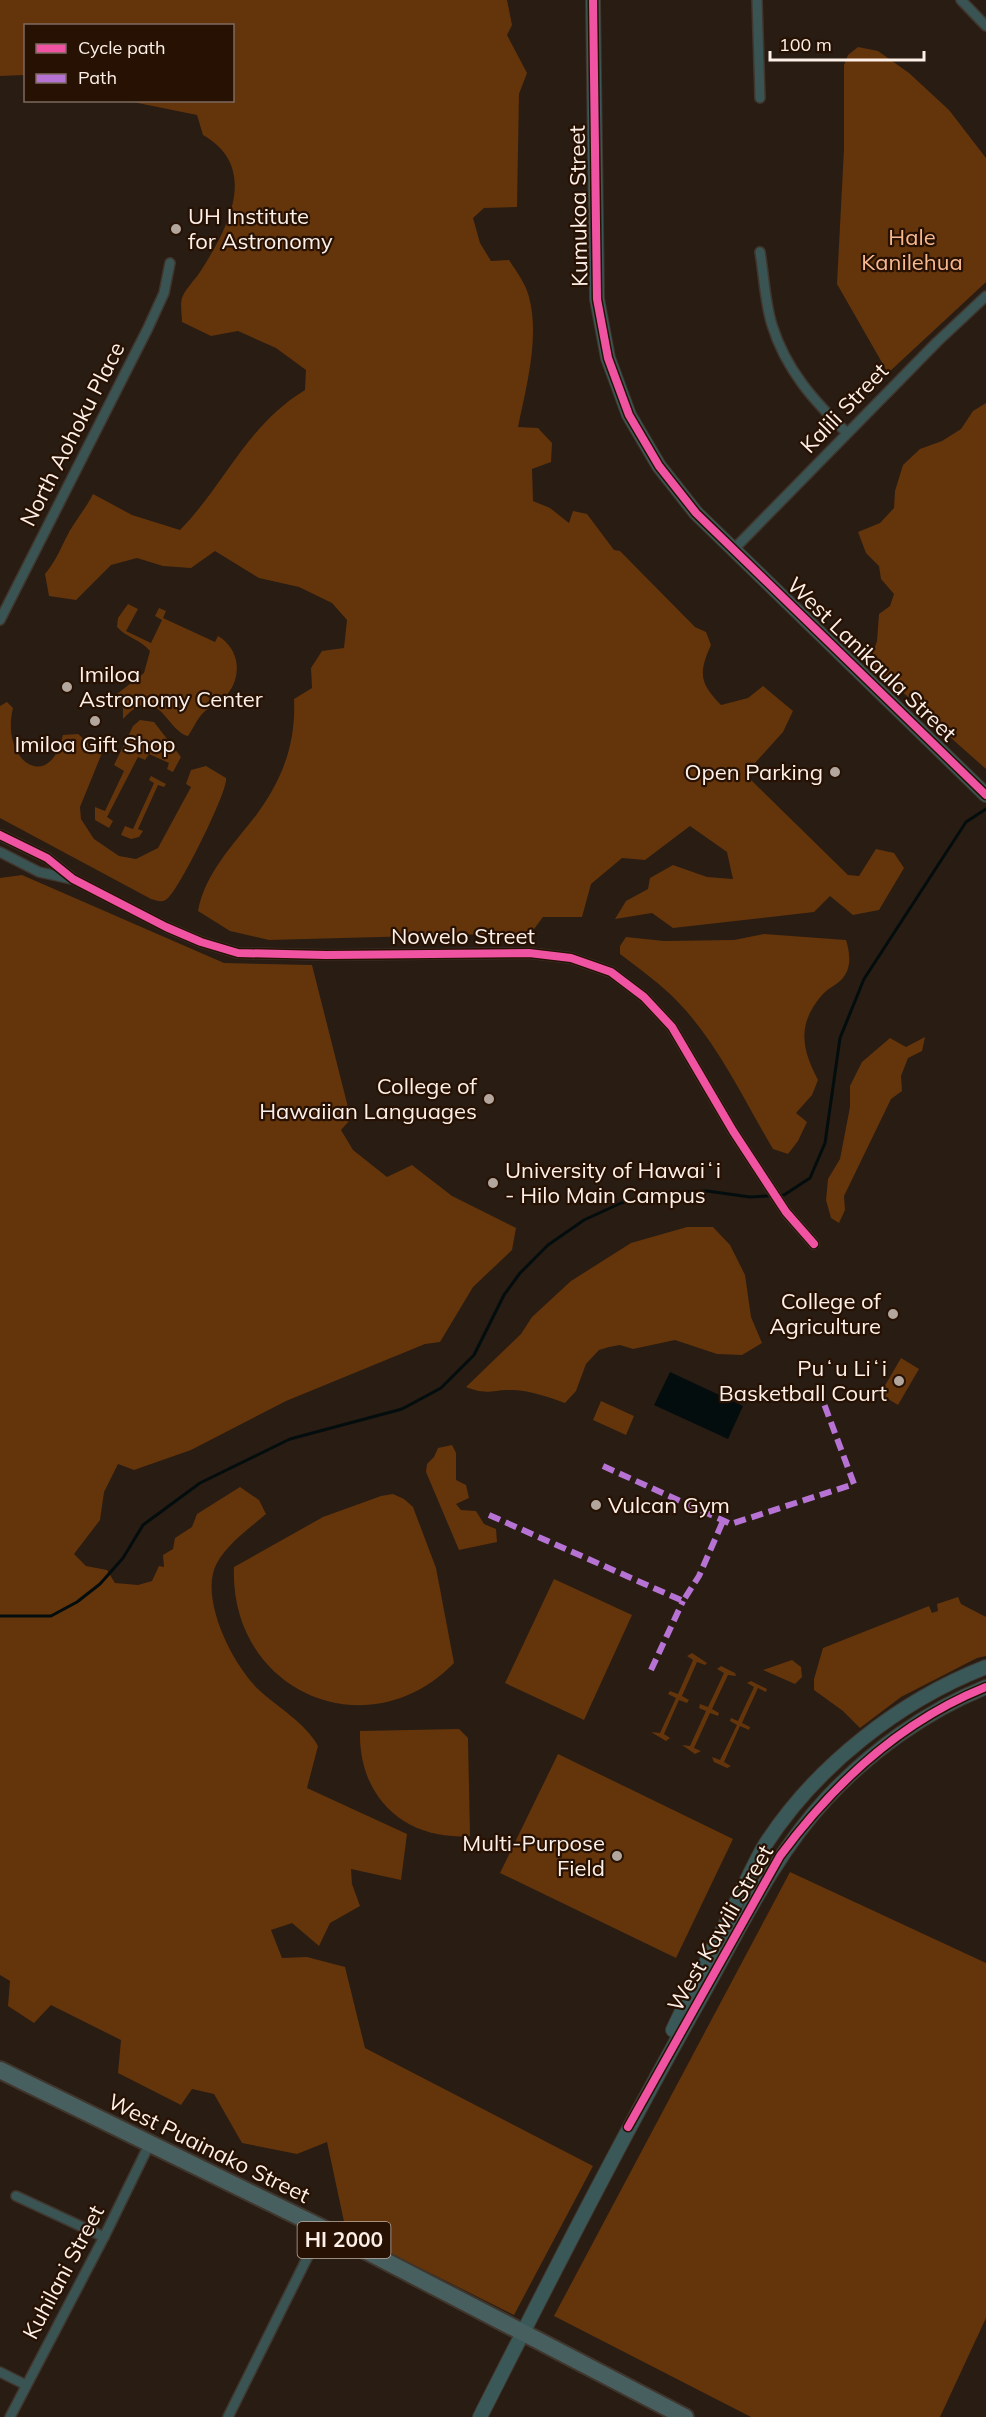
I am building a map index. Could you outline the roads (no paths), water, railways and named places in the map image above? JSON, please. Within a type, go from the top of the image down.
[{"type":"highway","name":"West Puainako Street","points":[[0,2070],[322,2228],[685,2417]]},
{"type":"street","name":"Kumukoa Street","points":[[592,0],[597,299],[608,358],[629,415],[659,466],[696,513],[733,550]]},
{"type":"street","points":[[757,0],[760,98]]},
{"type":"street","points":[[961,0],[986,26]]},
{"type":"street","points":[[760,252],[771,324],[794,375],[820,408],[847,433]]},
{"type":"street","name":"North Aohoku Place","points":[[0,620],[148,328],[164,292],[170,263]]},
{"type":"street","name":"Kalili Street","points":[[733,550],[986,296]]},
{"type":"street","name":"West Lanikaula Street","points":[[733,550],[986,795]]},
{"type":"street","name":"Nowelo Street","points":[[0,835],[47,858],[73,879],[166,927],[201,942],[238,953],[326,955],[529,953],[571,958],[611,972],[644,997],[672,1027],[733,1131],[786,1212],[814,1244]]},
{"type":"street","name":"Nowelo Street","points":[[0,852],[39,872],[73,879]]},
{"type":"street","name":"West Kawili Street","points":[[628,2127],[676,2023],[765,1846],[788,1815],[827,1772],[870,1733],[932,1692],[986,1667]]},
{"type":"street","name":"West Kawili Street","points":[[480,2417],[628,2127],[780,1856],[802,1826],[853,1772],[882,1748],[944,1707],[986,1687]]},
{"type":"street","name":"Kuhilani Street","points":[[10,2417],[104,2237],[150,2143]]},
{"type":"street","points":[[15,2196],[104,2237]]},
{"type":"street","points":[[228,2417],[322,2228]]},
{"type":"street","points":[[0,2372],[26,2385]]},
{"type":"waterway","points":[[0,1616],[51,1616],[77,1602],[100,1584],[123,1558],[143,1525],[200,1483],[290,1439],[402,1409],[441,1388],[474,1355],[504,1295],[520,1273],[548,1245],[584,1220],[621,1203],[663,1193],[707,1191],[750,1197],[784,1195],[810,1178],[825,1143],[840,1038],[864,979],[966,822],[986,809]]},
{"type":"place","name":"UH Institute for Astronomy","points":[[176,229]]},
{"type":"place","name":"Imiloa Astronomy Center","points":[[67,687]]},
{"type":"place","name":"Imiloa Gift Shop","points":[[95,721]]},
{"type":"place","name":"Open Parking","points":[[835,772]]},
{"type":"place","name":"College of Hawaiian Languages","points":[[489,1099]]},
{"type":"place","name":"University of Hawaiʻi - Hilo Main Campus","points":[[493,1183]]},
{"type":"place","name":"College of Agriculture","points":[[893,1314]]},
{"type":"place","name":"Puʻu Liʻi Basketball Court","points":[[899,1381]]},
{"type":"place","name":"Vulcan Gym","points":[[596,1505]]},
{"type":"place","name":"Multi-Purpose Field","points":[[617,1856]]},
{"type":"park label","name":"Hale Kanilehua","points":[[912,250]]}]
